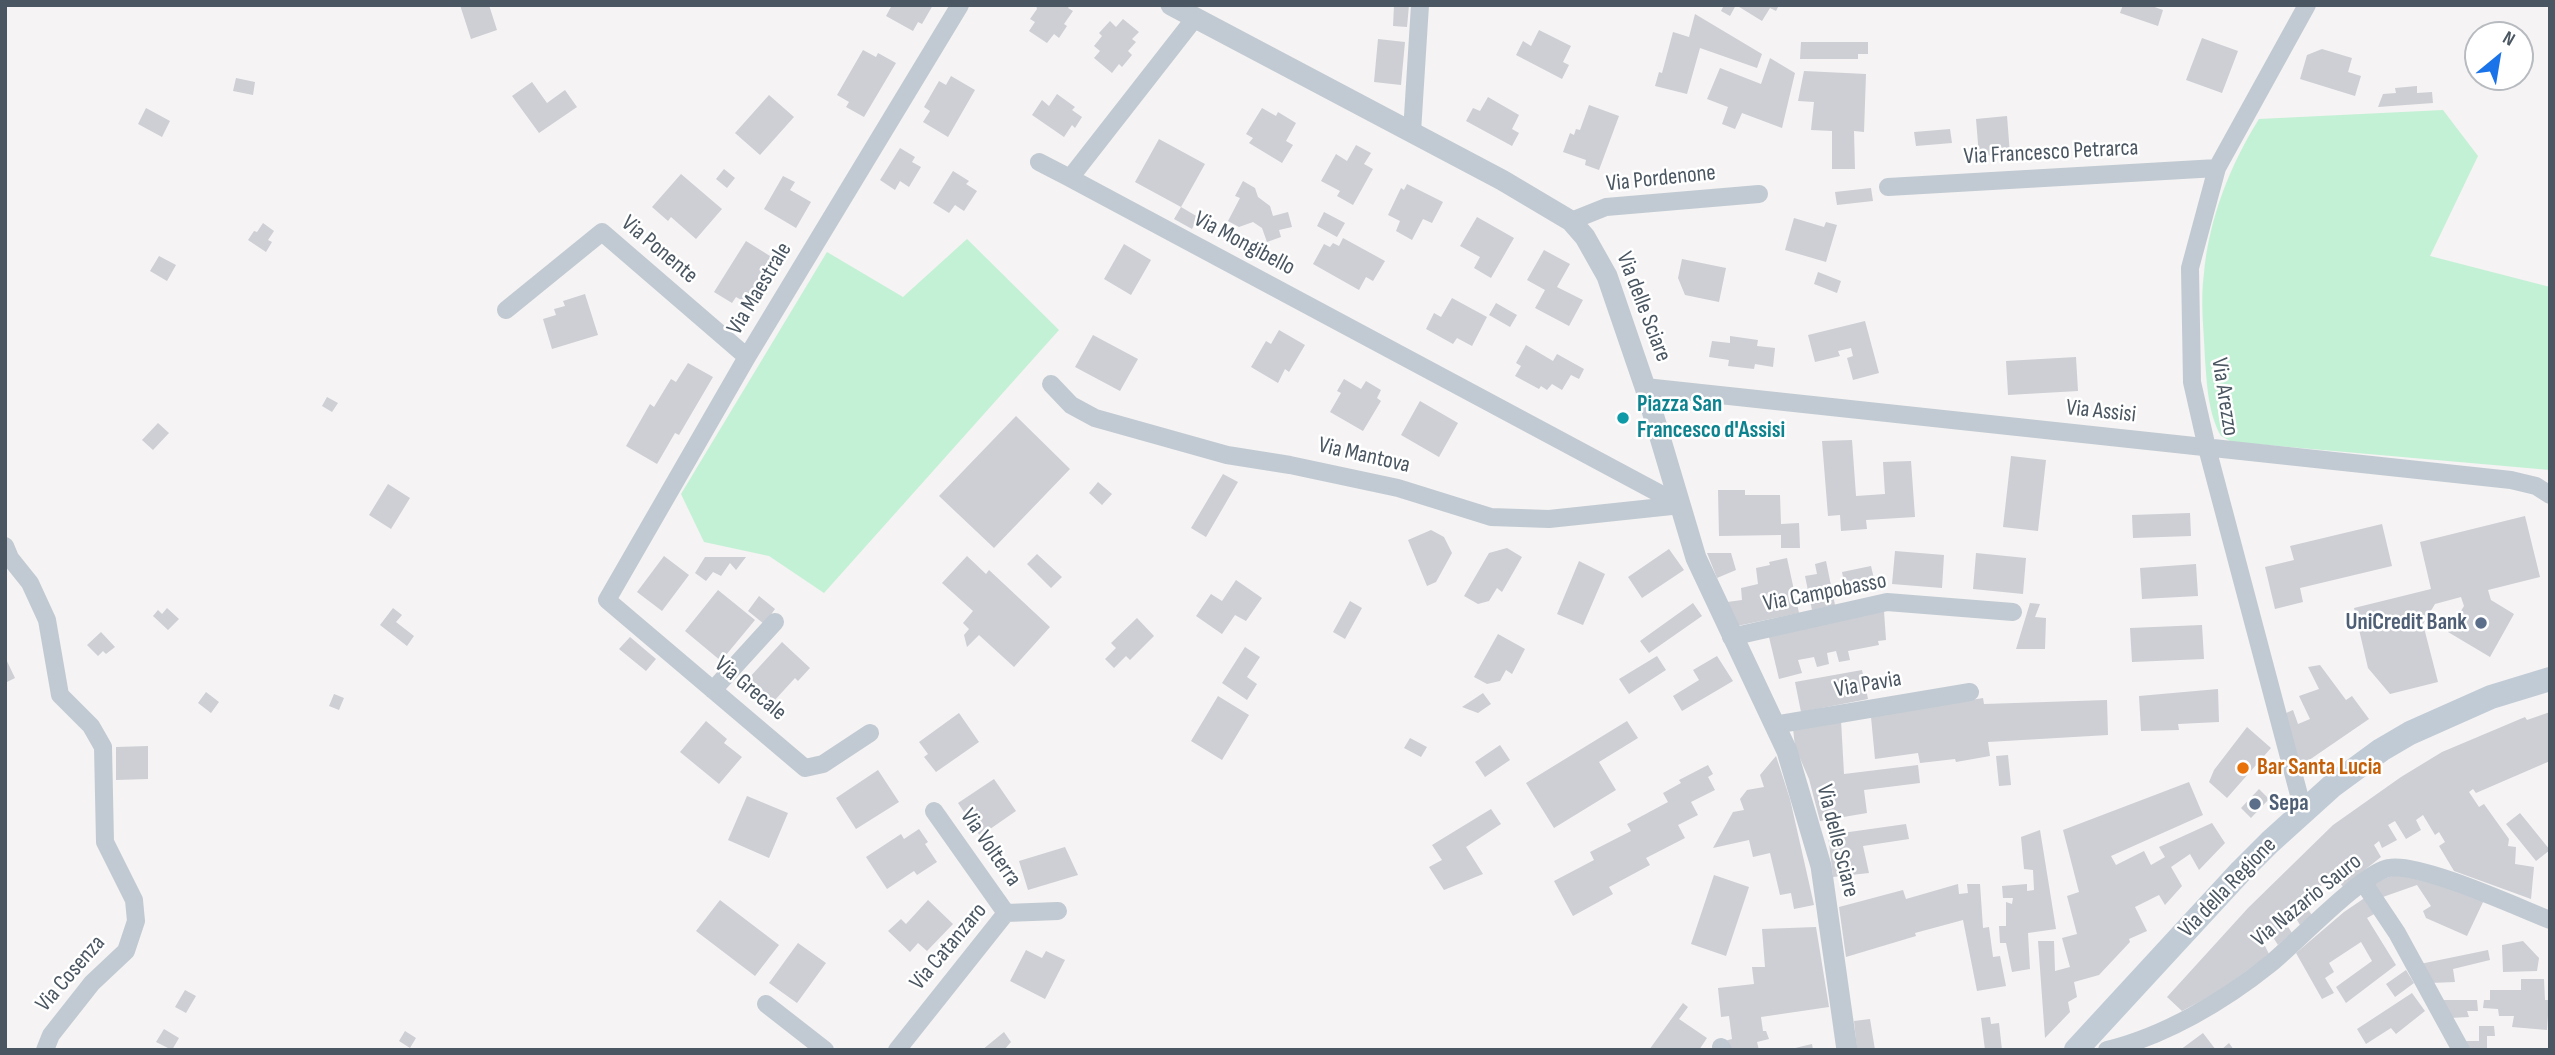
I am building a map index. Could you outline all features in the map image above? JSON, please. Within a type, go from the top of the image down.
[{"type":"main road","name":"Via della Regione","points":[[2076,1050],[2241,871],[2304,810],[2352,772],[2410,733],[2491,697],[2550,679]]},
{"type":"street","name":"Via Maestrale","points":[[607,600],[747,357],[960,5]]},
{"type":"street","name":"Via delle Sciare","points":[[1171,5],[1502,180],[1571,221],[1585,237],[1607,276],[1645,387],[1696,558],[1787,751],[1821,866],[1847,1050]]},
{"type":"street","points":[[1412,132],[1420,5]]},
{"type":"street","name":"Via Arezzo","points":[[2304,810],[2207,448],[2192,382],[2190,268],[2217,168],[2307,5]]},
{"type":"street","points":[[1070,178],[1195,18]]},
{"type":"street","name":"Via Mongibello","points":[[1039,162],[1681,505]]},
{"type":"street","name":"Via Francesco Petrarca","points":[[1888,187],[2217,168]]},
{"type":"street","name":"Via Pordenone","points":[[1571,221],[1606,207],[1759,194]]},
{"type":"street","name":"Via Ponente","points":[[506,310],[602,232],[747,357]]},
{"type":"street","name":"Via Mantova","points":[[1051,384],[1071,405],[1095,418],[1227,454],[1290,464],[1398,488],[1491,517],[1549,519],[1681,505]]},
{"type":"street","name":"Via Assisi","points":[[1645,387],[2511,480],[2536,486],[2550,495]]},
{"type":"street","name":"Via Cosenza","points":[[5,545],[10,558],[30,583],[47,620],[60,695],[91,726],[103,747],[105,842],[134,900],[136,921],[126,951],[92,983],[51,1035],[45,1050]]},
{"type":"street","name":"Via Grecale","points":[[607,600],[805,768],[823,764],[870,733]]},
{"type":"street","name":"Via Campobasso","points":[[1731,637],[1887,602],[2013,612]]},
{"type":"street","points":[[712,690],[775,622]]},
{"type":"street","name":"Via Pavia","points":[[1774,725],[1970,692]]},
{"type":"street","name":"Via Volterra","points":[[934,811],[1006,913]]},
{"type":"street","name":"Via Nazario Sauro","points":[[2107,1050],[2134,1043],[2217,1001],[2269,965],[2362,882],[2387,868],[2403,867],[2448,880],[2550,920]]},
{"type":"street","points":[[2362,882],[2397,933],[2461,1050]]},
{"type":"street","name":"Via Catanzaro","points":[[897,1050],[1006,913],[1058,911]]},
{"type":"street","points":[[766,1004],[825,1050]]},
{"type":"green space","points":[[2443,110],[2478,156],[2430,256],[2550,287],[2550,470],[2232,442],[2221,436],[2213,418],[2208,389],[2202,305],[2204,273],[2222,193],[2259,119]]},
{"type":"green space","points":[[967,239],[1059,330],[824,593],[769,556],[704,542],[681,494],[827,252],[903,297]]},
{"type":"building","points":[[460,5],[489,5],[497,30],[471,39]]},
{"type":"building","points":[[892,5],[933,5],[922,24],[918,22],[913,31],[886,16]]},
{"type":"building","points":[[1036,5],[1070,5],[1068,8],[1073,11],[1059,38],[1054,34],[1047,43],[1029,31],[1035,22],[1030,19],[1037,9]]},
{"type":"building","points":[[1394,5],[1409,5],[1407,27],[1393,26]]},
{"type":"building","points":[[1724,5],[1736,5],[1730,16],[1721,11]]},
{"type":"building","points":[[1736,5],[1779,5],[1776,11],[1770,8],[1762,21]]},
{"type":"building","points":[[2123,5],[2149,5],[2163,10],[2158,26],[2120,13]]},
{"type":"building","points":[[1695,14],[1762,54],[1757,68],[1700,48],[1687,94],[1655,86],[1659,72],[1662,73],[1673,32],[1689,37]]},
{"type":"building","points":[[1123,19],[1139,32],[1132,39],[1136,42],[1128,51],[1132,55],[1122,67],[1119,64],[1112,73],[1094,58],[1100,51],[1094,46],[1102,36],[1099,33],[1110,21],[1116,27]]},
{"type":"building","points":[[1539,30],[1571,46],[1563,62],[1569,65],[1562,79],[1516,55],[1523,41],[1531,46]]},
{"type":"building","points":[[2202,38],[2238,51],[2222,93],[2186,80]]},
{"type":"building","points":[[1378,39],[1405,42],[1401,85],[1374,82]]},
{"type":"building","points":[[1801,42],[1868,42],[1868,54],[1858,54],[1858,59],[1800,59]]},
{"type":"building","points":[[2322,49],[2352,58],[2348,72],[2361,76],[2355,96],[2300,79],[2307,55]]},
{"type":"building","points":[[863,50],[876,57],[878,53],[896,63],[864,117],[846,107],[849,102],[837,95]]},
{"type":"building","points":[[1770,58],[1795,73],[1782,128],[1742,113],[1735,129],[1722,124],[1728,107],[1707,99],[1720,68],[1761,84]]},
{"type":"building","points":[[1804,71],[1866,74],[1864,132],[1854,131],[1855,169],[1832,169],[1832,131],[1811,130],[1814,102],[1798,101]]},
{"type":"building","points":[[951,76],[975,90],[948,137],[923,122],[930,111],[924,107],[939,81],[946,85]]},
{"type":"building","points":[[236,78],[255,82],[253,95],[233,91]]},
{"type":"building","points":[[532,82],[547,103],[565,90],[577,107],[539,133],[512,96]]},
{"type":"building","points":[[2417,86],[2417,93],[2432,92],[2433,103],[2378,107],[2383,94],[2396,93],[2395,88]]},
{"type":"building","points":[[1057,94],[1075,107],[1072,110],[1082,117],[1075,128],[1072,125],[1064,137],[1032,115],[1042,100],[1049,106]]},
{"type":"building","points":[[769,95],[794,117],[760,155],[735,133]]},
{"type":"building","points":[[1488,97],[1519,115],[1512,129],[1519,133],[1512,146],[1466,121],[1473,108],[1480,111]]},
{"type":"building","points":[[1589,105],[1619,116],[1599,170],[1585,165],[1586,160],[1563,152],[1570,133],[1574,135],[1576,129],[1580,130]]},
{"type":"building","points":[[146,108],[170,121],[162,137],[138,124]]},
{"type":"building","points":[[1262,108],[1276,116],[1278,112],[1296,123],[1286,141],[1293,145],[1282,163],[1249,143],[1253,138],[1246,134]]},
{"type":"building","points":[[2007,116],[2010,154],[1979,156],[1976,119]]},
{"type":"building","points":[[1950,129],[1952,143],[1916,146],[1914,132]]},
{"type":"building","points":[[1159,139],[1205,164],[1181,207],[1135,182]]},
{"type":"building","points":[[1356,145],[1371,153],[1364,164],[1373,169],[1353,205],[1337,196],[1340,191],[1321,181],[1336,154],[1347,161]]},
{"type":"building","points":[[900,148],[915,157],[912,162],[921,167],[909,187],[900,181],[895,190],[880,180]]},
{"type":"building","points":[[724,169],[735,178],[727,188],[716,179]]},
{"type":"building","points":[[953,171],[969,181],[966,184],[977,191],[964,211],[955,205],[949,213],[933,203]]},
{"type":"building","points":[[681,174],[722,209],[696,239],[671,217],[668,221],[652,207]]},
{"type":"building","points":[[783,176],[795,182],[790,190],[811,202],[796,228],[764,209]]},
{"type":"building","points":[[1243,181],[1255,188],[1258,197],[1270,206],[1273,216],[1288,212],[1292,227],[1279,230],[1281,237],[1267,242],[1262,228],[1253,222],[1239,227],[1228,221],[1240,198],[1235,196]]},
{"type":"building","points":[[1407,184],[1443,202],[1432,223],[1423,219],[1412,240],[1396,231],[1400,221],[1388,215],[1401,188],[1404,190]]},
{"type":"building","points":[[1871,188],[1873,201],[1837,205],[1835,192]]},
{"type":"building","points":[[1181,207],[1198,217],[1192,229],[1174,219]]},
{"type":"building","points":[[1324,212],[1345,223],[1337,237],[1317,226]]},
{"type":"building","points":[[1477,217],[1514,238],[1491,278],[1474,268],[1480,257],[1460,246]]},
{"type":"building","points":[[1794,218],[1824,227],[1826,222],[1837,225],[1826,262],[1785,250]]},
{"type":"building","points":[[263,223],[274,231],[268,240],[272,242],[266,252],[248,240]]},
{"type":"building","points":[[1343,238],[1385,261],[1373,281],[1366,277],[1359,290],[1313,264],[1324,244],[1330,247],[1333,243],[1339,246]]},
{"type":"building","points":[[746,241],[778,261],[768,278],[763,274],[745,302],[736,297],[732,303],[714,292]]},
{"type":"building","points":[[1124,244],[1151,260],[1131,295],[1104,279]]},
{"type":"building","points":[[1544,250],[1570,264],[1557,287],[1583,300],[1569,326],[1535,308],[1545,290],[1527,280]]},
{"type":"building","points":[[159,256],[176,265],[167,281],[150,271]]},
{"type":"building","points":[[1682,259],[1726,268],[1719,302],[1685,295],[1678,278]]},
{"type":"building","points":[[1818,272],[1841,281],[1837,293],[1814,284]]},
{"type":"building","points":[[585,294],[598,335],[552,349],[543,319],[556,315],[554,309],[565,306],[563,301]]},
{"type":"building","points":[[1452,298],[1487,317],[1472,346],[1457,338],[1453,344],[1426,329],[1434,313],[1441,317]]},
{"type":"building","points":[[1496,303],[1517,315],[1510,327],[1489,315]]},
{"type":"building","points":[[1865,321],[1879,373],[1853,380],[1847,358],[1853,356],[1851,348],[1838,351],[1840,356],[1815,362],[1808,335]]},
{"type":"building","points":[[1279,330],[1305,345],[1289,372],[1285,369],[1278,383],[1251,367],[1266,341],[1271,344]]},
{"type":"building","points":[[1093,335],[1138,359],[1120,391],[1075,367]]},
{"type":"building","points":[[1730,336],[1758,340],[1757,346],[1775,348],[1773,367],[1755,364],[1754,369],[1728,366],[1729,360],[1709,357],[1712,341],[1730,343]]},
{"type":"building","points":[[1526,345],[1553,361],[1557,354],[1584,369],[1579,379],[1571,375],[1562,390],[1552,384],[1547,390],[1541,386],[1539,389],[1515,376],[1521,366],[1516,363]]},
{"type":"building","points":[[2076,357],[2078,391],[2008,395],[2006,361]]},
{"type":"building","points":[[688,363],[713,377],[679,435],[675,433],[657,464],[626,446],[650,404],[654,407],[671,379],[676,382]]},
{"type":"building","points":[[1344,379],[1361,389],[1366,381],[1381,390],[1377,398],[1381,401],[1363,431],[1330,412],[1341,393],[1337,391]]},
{"type":"building","points":[[327,397],[338,403],[332,412],[322,406]]},
{"type":"building","points":[[1420,401],[1458,423],[1439,457],[1401,435]]},
{"type":"building","points":[[1016,416],[1070,469],[994,548],[939,496]]},
{"type":"building","points":[[158,423],[169,433],[153,450],[142,440]]},
{"type":"building","points":[[1852,440],[1856,496],[1885,494],[1883,462],[1911,461],[1915,517],[1866,520],[1867,529],[1841,531],[1840,515],[1828,516],[1822,441]]},
{"type":"building","points":[[2011,456],[2046,460],[2038,531],[2003,527]]},
{"type":"building","points":[[1223,474],[1238,482],[1206,537],[1191,528]]},
{"type":"building","points":[[1098,482],[1112,494],[1102,505],[1089,493]]},
{"type":"building","points":[[388,484],[410,498],[391,529],[369,515]]},
{"type":"building","points":[[1718,490],[1745,490],[1745,495],[1780,495],[1781,524],[1799,523],[1800,548],[1781,548],[1781,535],[1719,536]]},
{"type":"building","points":[[2190,513],[2191,536],[2133,538],[2132,515]]},
{"type":"building","points":[[2525,516],[2540,577],[2488,590],[2491,600],[2514,614],[2490,657],[2448,632],[2464,606],[2461,597],[2435,604],[2423,624],[2438,682],[2390,694],[2368,668],[2354,608],[2431,589],[2420,542]]},
{"type":"building","points":[[2382,524],[2392,566],[2300,588],[2303,602],[2275,609],[2265,567],[2294,560],[2290,546]]},
{"type":"building","points":[[1431,530],[1444,537],[1452,553],[1436,582],[1427,586],[1408,540]]},
{"type":"building","points":[[1507,548],[1522,557],[1502,592],[1497,588],[1489,601],[1478,604],[1464,596],[1489,553]]},
{"type":"building","points":[[1669,549],[1684,570],[1642,598],[1628,577]]},
{"type":"building","points":[[1895,551],[1944,555],[1942,588],[1892,584]]},
{"type":"building","points":[[1707,553],[1731,553],[1736,570],[1717,578]]},
{"type":"building","points":[[1976,553],[2026,558],[2023,594],[1973,589]]},
{"type":"building","points":[[1037,554],[1062,577],[1051,588],[1027,564]]},
{"type":"building","points":[[664,556],[689,575],[662,611],[637,592]]},
{"type":"building","points":[[967,556],[986,574],[989,570],[1050,627],[1014,667],[979,635],[967,647],[964,635],[969,629],[963,623],[973,611],[942,583]]},
{"type":"building","points":[[705,557],[746,557],[736,570],[730,563],[721,576],[713,572],[706,581],[695,573]]},
{"type":"building","points":[[1787,558],[1799,613],[1737,626],[1727,602],[1742,600],[1741,588],[1758,584],[1756,568]]},
{"type":"building","points":[[1579,561],[1605,574],[1583,625],[1557,614]]},
{"type":"building","points":[[1826,561],[1835,605],[1812,610],[1805,576],[1817,574],[1815,564]]},
{"type":"building","points":[[2196,564],[2198,596],[2142,599],[2140,568]]},
{"type":"building","points":[[1871,566],[1875,583],[1871,584],[1871,587],[1846,592],[1842,572]]},
{"type":"building","points":[[1236,580],[1262,598],[1246,621],[1235,615],[1222,634],[1196,616],[1211,594],[1222,601]]},
{"type":"building","points":[[718,590],[755,620],[721,661],[685,631]]},
{"type":"building","points":[[759,596],[775,609],[764,624],[748,611]]},
{"type":"building","points":[[1350,601],[1362,608],[1345,639],[1333,632]]},
{"type":"building","points":[[1693,603],[1702,616],[1649,653],[1640,641]]},
{"type":"building","points":[[2030,603],[2040,604],[2035,617],[2046,618],[2045,649],[2016,649]]},
{"type":"building","points":[[167,608],[179,619],[168,630],[153,616],[158,610],[162,614]]},
{"type":"building","points":[[393,608],[402,615],[396,622],[414,636],[407,646],[380,625]]},
{"type":"building","points":[[1884,611],[1886,640],[1878,641],[1879,645],[1848,651],[1850,660],[1839,662],[1836,651],[1827,653],[1829,664],[1817,667],[1814,657],[1798,660],[1802,673],[1779,679],[1769,637]]},
{"type":"building","points":[[1137,618],[1154,636],[1130,660],[1126,656],[1114,668],[1105,659],[1116,648],[1111,643]]},
{"type":"building","points":[[2202,625],[2204,659],[2132,662],[2130,628]]},
{"type":"building","points":[[101,632],[115,647],[98,656],[87,645]]},
{"type":"building","points":[[1498,634],[1525,649],[1512,674],[1506,670],[1500,681],[1487,684],[1474,677]]},
{"type":"building","points":[[630,637],[656,659],[646,671],[619,649]]},
{"type":"building","points":[[782,642],[810,668],[798,681],[795,678],[774,701],[749,678]]},
{"type":"building","points":[[1245,647],[1260,657],[1247,677],[1257,684],[1247,700],[1222,683]]},
{"type":"building","points":[[1657,656],[1666,670],[1629,694],[1619,679]]},
{"type":"building","points":[[1717,656],[1733,681],[1682,711],[1673,696],[1699,680],[1693,670]]},
{"type":"building","points":[[5,657],[15,678],[5,683]]},
{"type":"building","points":[[2320,665],[2346,700],[2352,696],[2369,719],[2299,767],[2286,713],[2293,710],[2298,724],[2310,719],[2299,696],[2319,689],[2308,667]]},
{"type":"building","points":[[1862,670],[1868,699],[1801,712],[1795,682]]},
{"type":"building","points":[[2218,689],[2219,722],[2178,724],[2179,730],[2141,731],[2139,696]]},
{"type":"building","points":[[206,692],[219,702],[211,713],[198,703]]},
{"type":"building","points":[[1483,693],[1491,704],[1478,713],[1462,707]]},
{"type":"building","points":[[334,694],[344,698],[339,710],[329,706]]},
{"type":"building","points":[[1218,696],[1249,715],[1222,760],[1191,741]]},
{"type":"building","points":[[1983,698],[1984,704],[2107,700],[2108,735],[1988,742],[1990,756],[1956,762],[1955,759],[1920,763],[1918,753],[1875,759],[1871,717]]},
{"type":"building","points":[[2550,712],[2550,761],[2476,793],[2473,789],[2469,792],[2479,807],[2484,804],[2509,839],[2508,846],[2516,847],[2515,864],[2534,867],[2531,899],[2454,871],[2439,846],[2445,842],[2439,832],[2435,835],[2423,815],[2416,820],[2421,830],[2406,839],[2395,821],[2388,825],[2397,840],[2382,848],[2379,841],[2374,845],[2381,857],[2343,887],[2333,873],[2304,904],[2312,915],[2300,925],[2294,915],[2285,922],[2292,933],[2278,945],[2269,931],[2261,938],[2269,954],[2260,961],[2218,992],[2182,1011],[2167,997],[2248,908],[2333,825],[2442,752],[2525,717],[2527,720]]},
{"type":"building","points":[[959,713],[979,742],[936,772],[924,757],[928,754],[919,742]]},
{"type":"building","points":[[1841,720],[1844,774],[1918,765],[1920,783],[1864,790],[1867,813],[1820,821],[1809,779],[1795,747],[1793,728]]},
{"type":"building","points":[[706,721],[727,739],[724,743],[742,757],[719,784],[680,752]]},
{"type":"building","points":[[1627,721],[1638,738],[1599,762],[1616,790],[1554,828],[1526,783]]},
{"type":"building","points":[[2247,727],[2271,748],[2227,798],[2209,782],[2214,770]]},
{"type":"building","points":[[1410,738],[1427,747],[1421,757],[1404,748]]},
{"type":"building","points":[[1500,745],[1510,760],[1485,777],[1475,762]]},
{"type":"building","points":[[148,746],[148,779],[116,780],[116,747]]},
{"type":"building","points":[[2008,755],[2011,785],[1999,786],[1996,756]]},
{"type":"building","points":[[1776,756],[1790,799],[1814,905],[1794,909],[1791,893],[1780,895],[1770,853],[1753,857],[1749,840],[1713,848],[1733,812],[1744,810],[1740,799],[1747,790],[1764,787],[1760,775]]},
{"type":"building","points":[[1708,765],[1713,774],[1708,777],[1715,790],[1691,802],[1698,815],[1678,825],[1685,838],[1646,858],[1650,865],[1609,887],[1613,894],[1573,916],[1554,881],[1594,860],[1590,852],[1631,831],[1627,824],[1668,802],[1663,793],[1681,783],[1679,780]]},
{"type":"building","points":[[878,770],[899,802],[856,829],[836,798]]},
{"type":"building","points":[[994,779],[1016,811],[980,836],[958,803]]},
{"type":"building","points":[[2189,782],[2203,815],[2111,856],[2116,865],[2144,851],[2151,865],[2165,857],[2159,847],[2212,823],[2225,843],[2199,870],[2190,854],[2171,867],[2182,886],[2165,905],[2159,895],[2135,907],[2147,931],[2129,939],[2130,942],[2099,975],[2074,982],[2077,997],[2068,1002],[2070,1012],[2045,1038],[2038,941],[2054,941],[2055,971],[2070,967],[2062,938],[2077,934],[2067,896],[2079,892],[2063,830]]},
{"type":"building","points":[[2259,789],[2269,799],[2251,818],[2241,808]]},
{"type":"building","points":[[747,796],[788,813],[769,858],[728,840]]},
{"type":"building","points":[[1491,809],[1501,824],[1466,847],[1483,874],[1444,890],[1429,867],[1442,860],[1432,845]]},
{"type":"building","points":[[2520,813],[2550,850],[2536,861],[2506,824]]},
{"type":"building","points":[[1906,824],[1909,839],[1863,846],[1869,873],[1833,877],[1828,835]]},
{"type":"building","points":[[919,829],[937,862],[917,875],[914,871],[887,889],[866,857],[901,834],[904,839]]},
{"type":"building","points":[[2040,830],[2056,929],[2028,933],[2030,969],[2012,972],[2006,943],[2000,943],[1999,926],[2006,926],[2006,902],[2012,904],[2013,898],[2003,898],[2002,886],[2027,884],[2027,891],[2034,890],[2033,870],[2024,869],[2021,837]]},
{"type":"building","points":[[1065,847],[1078,875],[1028,890],[1019,861]]},
{"type":"building","points":[[2402,873],[2484,900],[2467,936],[2426,918],[2423,911],[2431,906],[2417,885],[2380,898],[2374,882]]},
{"type":"building","points":[[1714,875],[1749,887],[1726,956],[1691,944]]},
{"type":"building","points":[[1958,884],[1959,894],[1968,893],[1967,884],[1980,884],[1983,928],[1989,927],[1993,957],[2000,956],[2006,986],[1977,991],[1963,920],[1846,957],[1839,907],[1903,890],[1906,899]]},
{"type":"building","points":[[2366,897],[2376,913],[2367,918],[2396,965],[2346,1003],[2336,987],[2372,961],[2361,942],[2329,963],[2334,972],[2325,978],[2334,993],[2322,999],[2296,953]]},
{"type":"building","points":[[720,900],[779,945],[755,976],[696,931]]},
{"type":"building","points":[[928,900],[953,924],[927,951],[918,943],[910,952],[888,931],[901,919],[906,924]]},
{"type":"building","points":[[1816,927],[1829,1007],[1761,1017],[1763,1031],[1766,1031],[1769,1039],[1757,1042],[1759,1050],[1730,1050],[1724,1041],[1732,1039],[1729,1016],[1721,1017],[1718,988],[1754,984],[1752,967],[1765,967],[1762,929]]},
{"type":"building","points":[[2523,941],[2539,958],[2537,971],[2503,972],[2502,945]]},
{"type":"building","points":[[798,943],[826,963],[797,1003],[769,983]]},
{"type":"building","points":[[1026,950],[1042,958],[1046,951],[1065,960],[1045,999],[1010,981]]},
{"type":"building","points":[[2488,950],[2490,960],[2453,969],[2455,982],[2430,983],[2420,964]]},
{"type":"building","points":[[2406,970],[2414,983],[2395,997],[2386,984]]},
{"type":"building","points":[[2521,979],[2544,979],[2545,1000],[2549,1000],[2547,1030],[2512,1027],[2514,1016],[2499,1016],[2498,1009],[2483,1008],[2484,1000],[2490,1000],[2490,990],[2521,990]]},
{"type":"building","points":[[185,990],[196,996],[186,1013],[175,1007]]},
{"type":"building","points":[[2412,993],[2425,1011],[2396,1034],[2391,1028],[2366,1044],[2357,1029]]},
{"type":"building","points":[[2440,1000],[2477,1000],[2478,1011],[2467,1011],[2469,1017],[2449,1018]]},
{"type":"building","points":[[1683,1003],[1688,1007],[1679,1019],[1707,1038],[1699,1050],[1649,1050]]},
{"type":"building","points":[[1990,1017],[1991,1024],[1999,1023],[2002,1050],[1985,1050],[1981,1018]]},
{"type":"building","points":[[1870,1019],[1875,1050],[1857,1050],[1854,1021]]},
{"type":"building","points":[[2479,1026],[2494,1026],[2495,1036],[2487,1036],[2487,1050],[2467,1050],[2462,1041],[2479,1041]]},
{"type":"building","points":[[164,1029],[179,1038],[172,1050],[156,1042]]},
{"type":"building","points":[[405,1031],[416,1038],[410,1048],[399,1041]]},
{"type":"building","points":[[1004,1032],[1011,1042],[1004,1050],[982,1050]]},
{"type":"building","points":[[2203,1033],[2216,1050],[2180,1050]]},
{"type":"building","points":[[2229,1043],[2234,1050],[2221,1050]]},
{"type":"building","points":[[1812,1044],[1813,1050],[1791,1050],[1791,1049]]},
{"type":"place","name":"Piazza San Francesco d'Assisi","points":[[1623,418]]},
{"type":"place","name":"UniCredit Bank","points":[[2481,623]]},
{"type":"place","name":"Bar Santa Lucia","points":[[2243,768]]},
{"type":"place","name":"Sepa","points":[[2255,804]]}]
